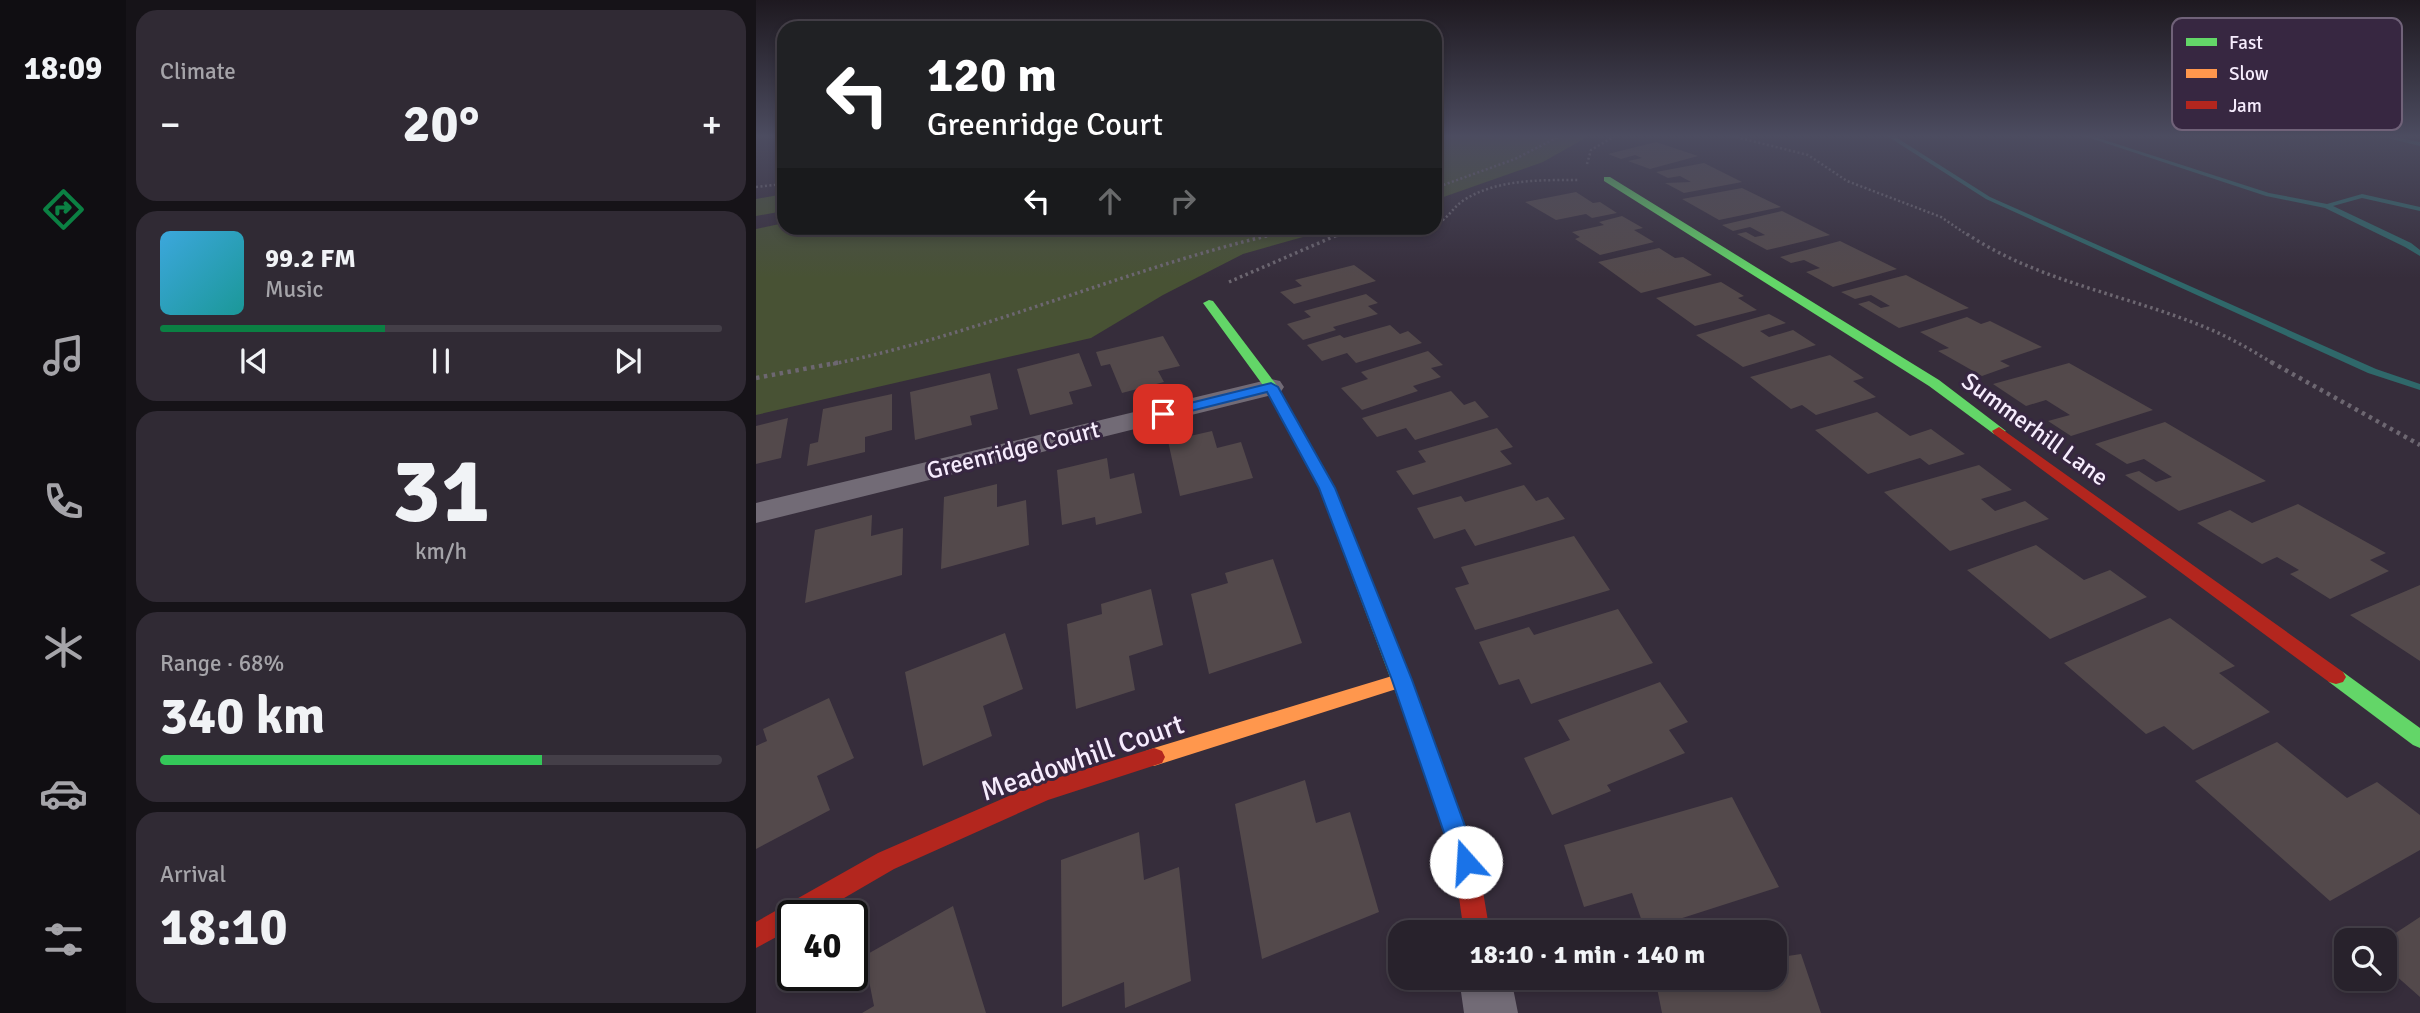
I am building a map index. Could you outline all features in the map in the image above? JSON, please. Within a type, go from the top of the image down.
[{"type":"street","name":"Summerhill Lane","points":[[1614,183],[1934,383],[2420,739]]},
{"type":"street","points":[[1209,303],[1271,387],[1327,488],[1402,680],[1466,862],[1476,920]]},
{"type":"street","name":"Greenridge Court","points":[[756,513],[1271,387]]},
{"type":"street","name":"Meadowhill Court","points":[[756,936],[886,861],[1042,792],[1402,680]]},
{"type":"street","points":[[1487,990],[1491,1013]]},
{"type":"path","points":[[1442,221],[1452,216],[1464,200],[1519,183]]},
{"type":"path","points":[[1853,183],[1941,217],[1992,251],[2022,265],[2207,328],[2248,348],[2323,393],[2420,445]]},
{"type":"path","points":[[756,187],[777,185]]},
{"type":"path","points":[[756,378],[825,366],[957,333],[1145,270],[1275,235]]},
{"type":"path","points":[[1209,303],[1228,282],[1318,242],[1345,235]]},
{"type":"green space","points":[[1442,183],[1483,183],[1442,198]]},
{"type":"green space","points":[[777,195],[777,212],[756,216],[756,199]]},
{"type":"green space","points":[[777,224],[777,235],[1310,235],[1243,254],[1163,295],[1091,338],[756,415],[756,229]]},
{"type":"building","points":[[1666,183],[1735,183],[1684,193]]},
{"type":"building","points":[[1742,188],[1781,207],[1719,220],[1682,199]]},
{"type":"building","points":[[1576,192],[1617,213],[1592,218],[1586,214],[1556,220],[1525,202]]},
{"type":"building","points":[[1782,211],[1830,235],[1767,250],[1737,234],[1746,232],[1755,237],[1765,235],[1750,227],[1733,231],[1722,225]]},
{"type":"building","points":[[1622,216],[1643,228],[1634,230],[1654,242],[1600,255],[1575,239],[1580,237],[1572,232],[1604,225],[1599,222]]},
{"type":"building","points":[[1840,241],[1897,269],[1833,287],[1806,272],[1820,268],[1804,260],[1791,263],[1780,257]]},
{"type":"building","points":[[1659,248],[1675,258],[1683,257],[1712,275],[1641,293],[1598,262]]},
{"type":"building","points":[[1354,265],[1376,281],[1294,304],[1280,292],[1302,286],[1295,280]]},
{"type":"building","points":[[1906,275],[1969,308],[1899,328],[1858,304],[1869,301],[1881,308],[1890,306],[1871,295],[1855,299],[1841,292]]},
{"type":"building","points":[[1721,282],[1744,296],[1738,298],[1757,310],[1695,326],[1656,298]]},
{"type":"building","points":[[1366,294],[1378,303],[1368,306],[1378,314],[1333,327],[1336,330],[1303,340],[1287,324],[1311,317],[1304,311]]},
{"type":"building","points":[[1769,314],[1786,323],[1760,331],[1769,337],[1793,330],[1816,345],[1743,367],[1696,335]]},
{"type":"building","points":[[1967,317],[1981,324],[1990,321],[2042,347],[2000,361],[2010,366],[1982,376],[1938,351],[1949,348],[1920,332]]},
{"type":"building","points":[[1390,325],[1400,334],[1408,331],[1422,343],[1356,363],[1347,353],[1322,361],[1307,345],[1340,335],[1344,338]]},
{"type":"building","points":[[1163,336],[1180,366],[1158,371],[1164,382],[1122,393],[1110,364],[1101,366],[1096,352]]},
{"type":"building","points":[[1428,351],[1443,365],[1431,368],[1441,377],[1413,386],[1418,391],[1362,410],[1341,388],[1368,379],[1361,372]]},
{"type":"building","points":[[1079,353],[1092,386],[1069,392],[1073,404],[1030,415],[1017,369]]},
{"type":"building","points":[[1830,355],[1864,378],[1853,381],[1876,397],[1816,415],[1802,405],[1791,409],[1750,377]]},
{"type":"building","points":[[2069,363],[2153,410],[2071,436],[2048,421],[2070,415],[2046,400],[2026,406],[1993,384]]},
{"type":"building","points":[[990,373],[998,409],[970,416],[972,425],[915,440],[910,392]]},
{"type":"building","points":[[1451,391],[1464,405],[1475,401],[1489,417],[1415,440],[1406,428],[1377,437],[1362,418]]},
{"type":"building","points":[[892,394],[892,430],[865,437],[865,452],[807,466],[810,444],[818,442],[823,409]]},
{"type":"building","points":[[1877,412],[1910,436],[1931,429],[1965,454],[1929,465],[1920,458],[1868,474],[1815,430]]},
{"type":"building","points":[[788,418],[781,458],[756,464],[756,426]]},
{"type":"building","points":[[2165,422],[2266,481],[2179,511],[2125,475],[2139,471],[2156,482],[2172,477],[2144,459],[2127,464],[2095,444]]},
{"type":"building","points":[[1497,428],[1513,447],[1500,451],[1512,464],[1413,495],[1396,471],[1426,462],[1418,451]]},
{"type":"building","points":[[1212,431],[1217,448],[1241,442],[1253,478],[1180,496],[1168,441]]},
{"type":"building","points":[[1107,458],[1110,479],[1134,473],[1142,513],[1096,525],[1095,517],[1062,525],[1057,470]]},
{"type":"building","points":[[1979,465],[2012,490],[1981,499],[1995,511],[2025,501],[2049,519],[1950,551],[1884,492]]},
{"type":"building","points":[[997,484],[997,507],[1026,500],[1029,545],[941,569],[944,497]]},
{"type":"building","points":[[1524,485],[1536,501],[1548,497],[1565,519],[1475,546],[1465,529],[1434,539],[1417,508],[1461,496],[1465,502]]},
{"type":"building","points":[[2298,504],[2386,553],[2370,560],[2389,571],[2330,599],[2290,574],[2299,570],[2277,557],[2262,564],[2197,523],[2230,510],[2252,523]]},
{"type":"building","points":[[872,515],[871,536],[903,528],[902,575],[805,603],[815,530]]},
{"type":"building","points":[[1574,536],[1610,590],[1475,630],[1455,588],[1469,584],[1461,567]]},
{"type":"building","points":[[2036,545],[2084,580],[2110,570],[2147,597],[2050,639],[1967,570]]},
{"type":"building","points":[[1273,559],[1302,643],[1209,674],[1191,594],[1228,583],[1225,573]]},
{"type":"building","points":[[2420,585],[2420,661],[2350,615]]},
{"type":"building","points":[[1151,589],[1163,645],[1129,656],[1135,690],[1076,709],[1067,624],[1102,614],[1101,604]]},
{"type":"building","points":[[1618,609],[1653,663],[1531,704],[1519,679],[1499,685],[1479,642],[1529,627],[1534,635]]},
{"type":"building","points":[[2170,618],[2235,666],[2219,673],[2270,712],[2193,750],[2164,726],[2146,734],[2064,663]]},
{"type":"building","points":[[1005,633],[1023,689],[983,706],[992,736],[923,766],[905,672]]},
{"type":"building","points":[[1660,682],[1688,722],[1669,730],[1685,753],[1607,785],[1611,791],[1552,815],[1524,758],[1570,740],[1558,720]]},
{"type":"building","points":[[829,698],[854,758],[817,776],[830,810],[756,849],[756,746],[767,741],[763,729]]},
{"type":"building","points":[[2277,742],[2347,798],[2377,782],[2420,815],[2420,850],[2330,901],[2195,781]]},
{"type":"building","points":[[1305,780],[1316,823],[1350,812],[1379,912],[1262,959],[1235,804]]},
{"type":"building","points":[[1732,797],[1779,887],[1676,920],[1641,920],[1632,893],[1584,907],[1564,845]]},
{"type":"building","points":[[1139,832],[1144,880],[1179,867],[1191,981],[1125,1008],[1124,982],[1062,1007],[1061,860]]},
{"type":"building","points":[[953,906],[986,1013],[862,1013],[874,1006],[868,976],[868,954]]},
{"type":"building","points":[[2420,917],[2420,997],[2397,977],[2397,932]]},
{"type":"building","points":[[1801,954],[1821,1013],[1662,1013],[1657,990],[1787,990],[1787,956]]},
{"type":"waterway","points":[[1965,183],[1988,198],[2372,371],[2420,387]]},
{"type":"waterway","points":[[2232,183],[2268,195],[2327,206]]},
{"type":"waterway","points":[[2327,206],[2362,196],[2420,209]]},
{"type":"waterway","points":[[2327,206],[2408,245],[2420,254]]},
{"type":"traffic: fast","points":[[1614,183],[1934,383],[1999,431]]},
{"type":"traffic: fast","points":[[1209,303],[1271,387],[1327,488],[1416,720]]},
{"type":"traffic: fast","points":[[2336,677],[2420,739]]},
{"type":"traffic: slow","points":[[1154,757],[1402,680]]},
{"type":"traffic: jam","points":[[1999,431],[2336,677]]},
{"type":"traffic: jam","points":[[1416,720],[1466,862],[1475,920]]},
{"type":"traffic: jam","points":[[756,936],[886,861],[1042,792],[1154,757]]},
{"type":"route","points":[[1163,414],[1271,387],[1327,488],[1402,680],[1466,862]]}]
